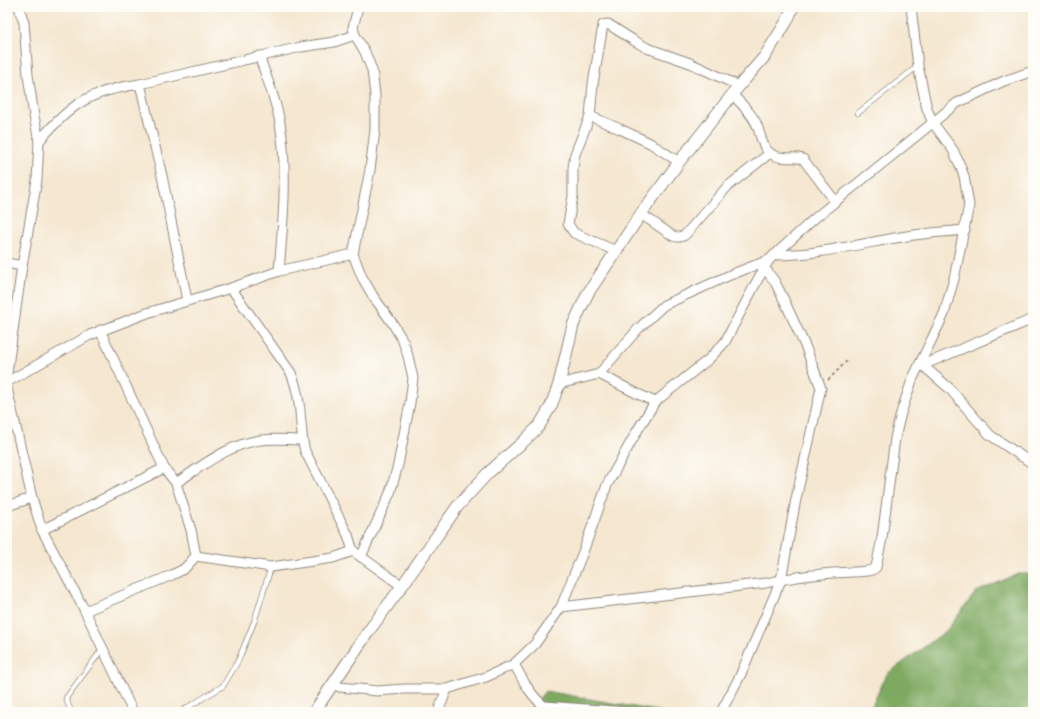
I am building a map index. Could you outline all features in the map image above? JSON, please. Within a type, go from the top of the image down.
[{"type":"street","points":[[7,373],[22,266],[37,180],[39,141],[28,75],[24,23],[19,7]]},
{"type":"street","points":[[358,7],[353,28],[372,70],[375,95],[375,130],[370,170],[354,254],[362,277],[373,296],[394,324],[403,341],[408,356],[412,378],[410,403],[398,465],[390,493],[361,557]]},
{"type":"street","points":[[314,712],[368,632],[457,508],[487,474],[539,426],[551,406],[559,384],[572,325],[588,292],[641,214],[679,162],[765,56],[787,21],[793,7]]},
{"type":"street","points":[[561,607],[766,583],[794,577],[836,572],[871,571],[876,567],[882,538],[895,438],[907,394],[944,314],[965,230],[969,205],[964,176],[953,150],[933,123],[927,109],[918,66],[911,7]]},
{"type":"street","points":[[616,251],[574,233],[568,224],[573,196],[573,168],[575,154],[590,116],[598,50],[602,27],[605,24],[608,24],[647,48],[690,63],[736,90],[756,123],[760,137],[770,153],[779,157],[796,157],[803,159],[835,201]]},
{"type":"street","points":[[39,141],[65,113],[83,100],[98,93],[117,87],[140,84],[259,56],[334,42],[355,35]]},
{"type":"street","points":[[259,56],[271,88],[280,123],[284,156],[279,271]]},
{"type":"street","points":[[332,684],[377,691],[404,689],[447,690],[486,677],[514,664],[535,644],[561,607],[607,485],[655,402],[709,359],[725,342],[769,260],[835,201],[956,103],[1004,81],[1033,71]]},
{"type":"street","points":[[140,84],[162,176],[187,300]]},
{"type":"street","points":[[590,116],[620,128],[679,162]]},
{"type":"street","points":[[641,214],[673,236],[678,238],[681,237],[685,235],[727,187],[770,153]]},
{"type":"street","points":[[559,384],[599,374],[638,328],[664,305],[730,275],[769,260],[908,236],[965,230]]},
{"type":"street","points":[[7,382],[72,344],[100,330],[147,313],[231,288],[279,271],[354,254]]},
{"type":"street","points":[[720,712],[740,676],[781,580],[796,499],[820,388],[806,348],[774,282],[769,260]]},
{"type":"street","points":[[7,263],[22,266]]},
{"type":"street","points":[[231,288],[291,373],[297,386],[302,440],[313,469],[348,535],[353,551],[402,586]]},
{"type":"street","points":[[922,364],[1033,319]]},
{"type":"street","points":[[100,330],[164,468],[176,483],[191,530],[196,556]]},
{"type":"street","points":[[922,364],[949,388],[990,435],[1033,464]]},
{"type":"street","points":[[599,374],[655,402]]},
{"type":"street","points":[[7,388],[32,498],[42,530],[85,611],[133,712]]},
{"type":"street","points":[[176,483],[221,454],[239,446],[259,440],[302,440]]},
{"type":"street","points":[[42,530],[164,468]]},
{"type":"street","points":[[7,506],[32,498]]},
{"type":"street","points":[[196,556],[271,567],[333,558],[353,551]]},
{"type":"street","points":[[85,611],[172,575],[184,569],[196,556]]},
{"type":"street","points":[[514,664],[529,691],[544,706],[627,712]]},
{"type":"street","points":[[438,712],[447,690]]},
{"type":"lane","points":[[858,113],[918,66]]},
{"type":"lane","points":[[180,712],[223,686],[238,661],[254,622],[271,567]]},
{"type":"lane","points":[[71,712],[66,698],[103,648]]},
{"type":"path","points":[[820,388],[848,360]]},
{"type":"green space","points":[[1018,574],[1033,574],[1033,712],[869,712],[887,674],[946,631],[976,592]]},
{"type":"green space","points":[[545,691],[663,712],[531,712],[531,709]]}]
